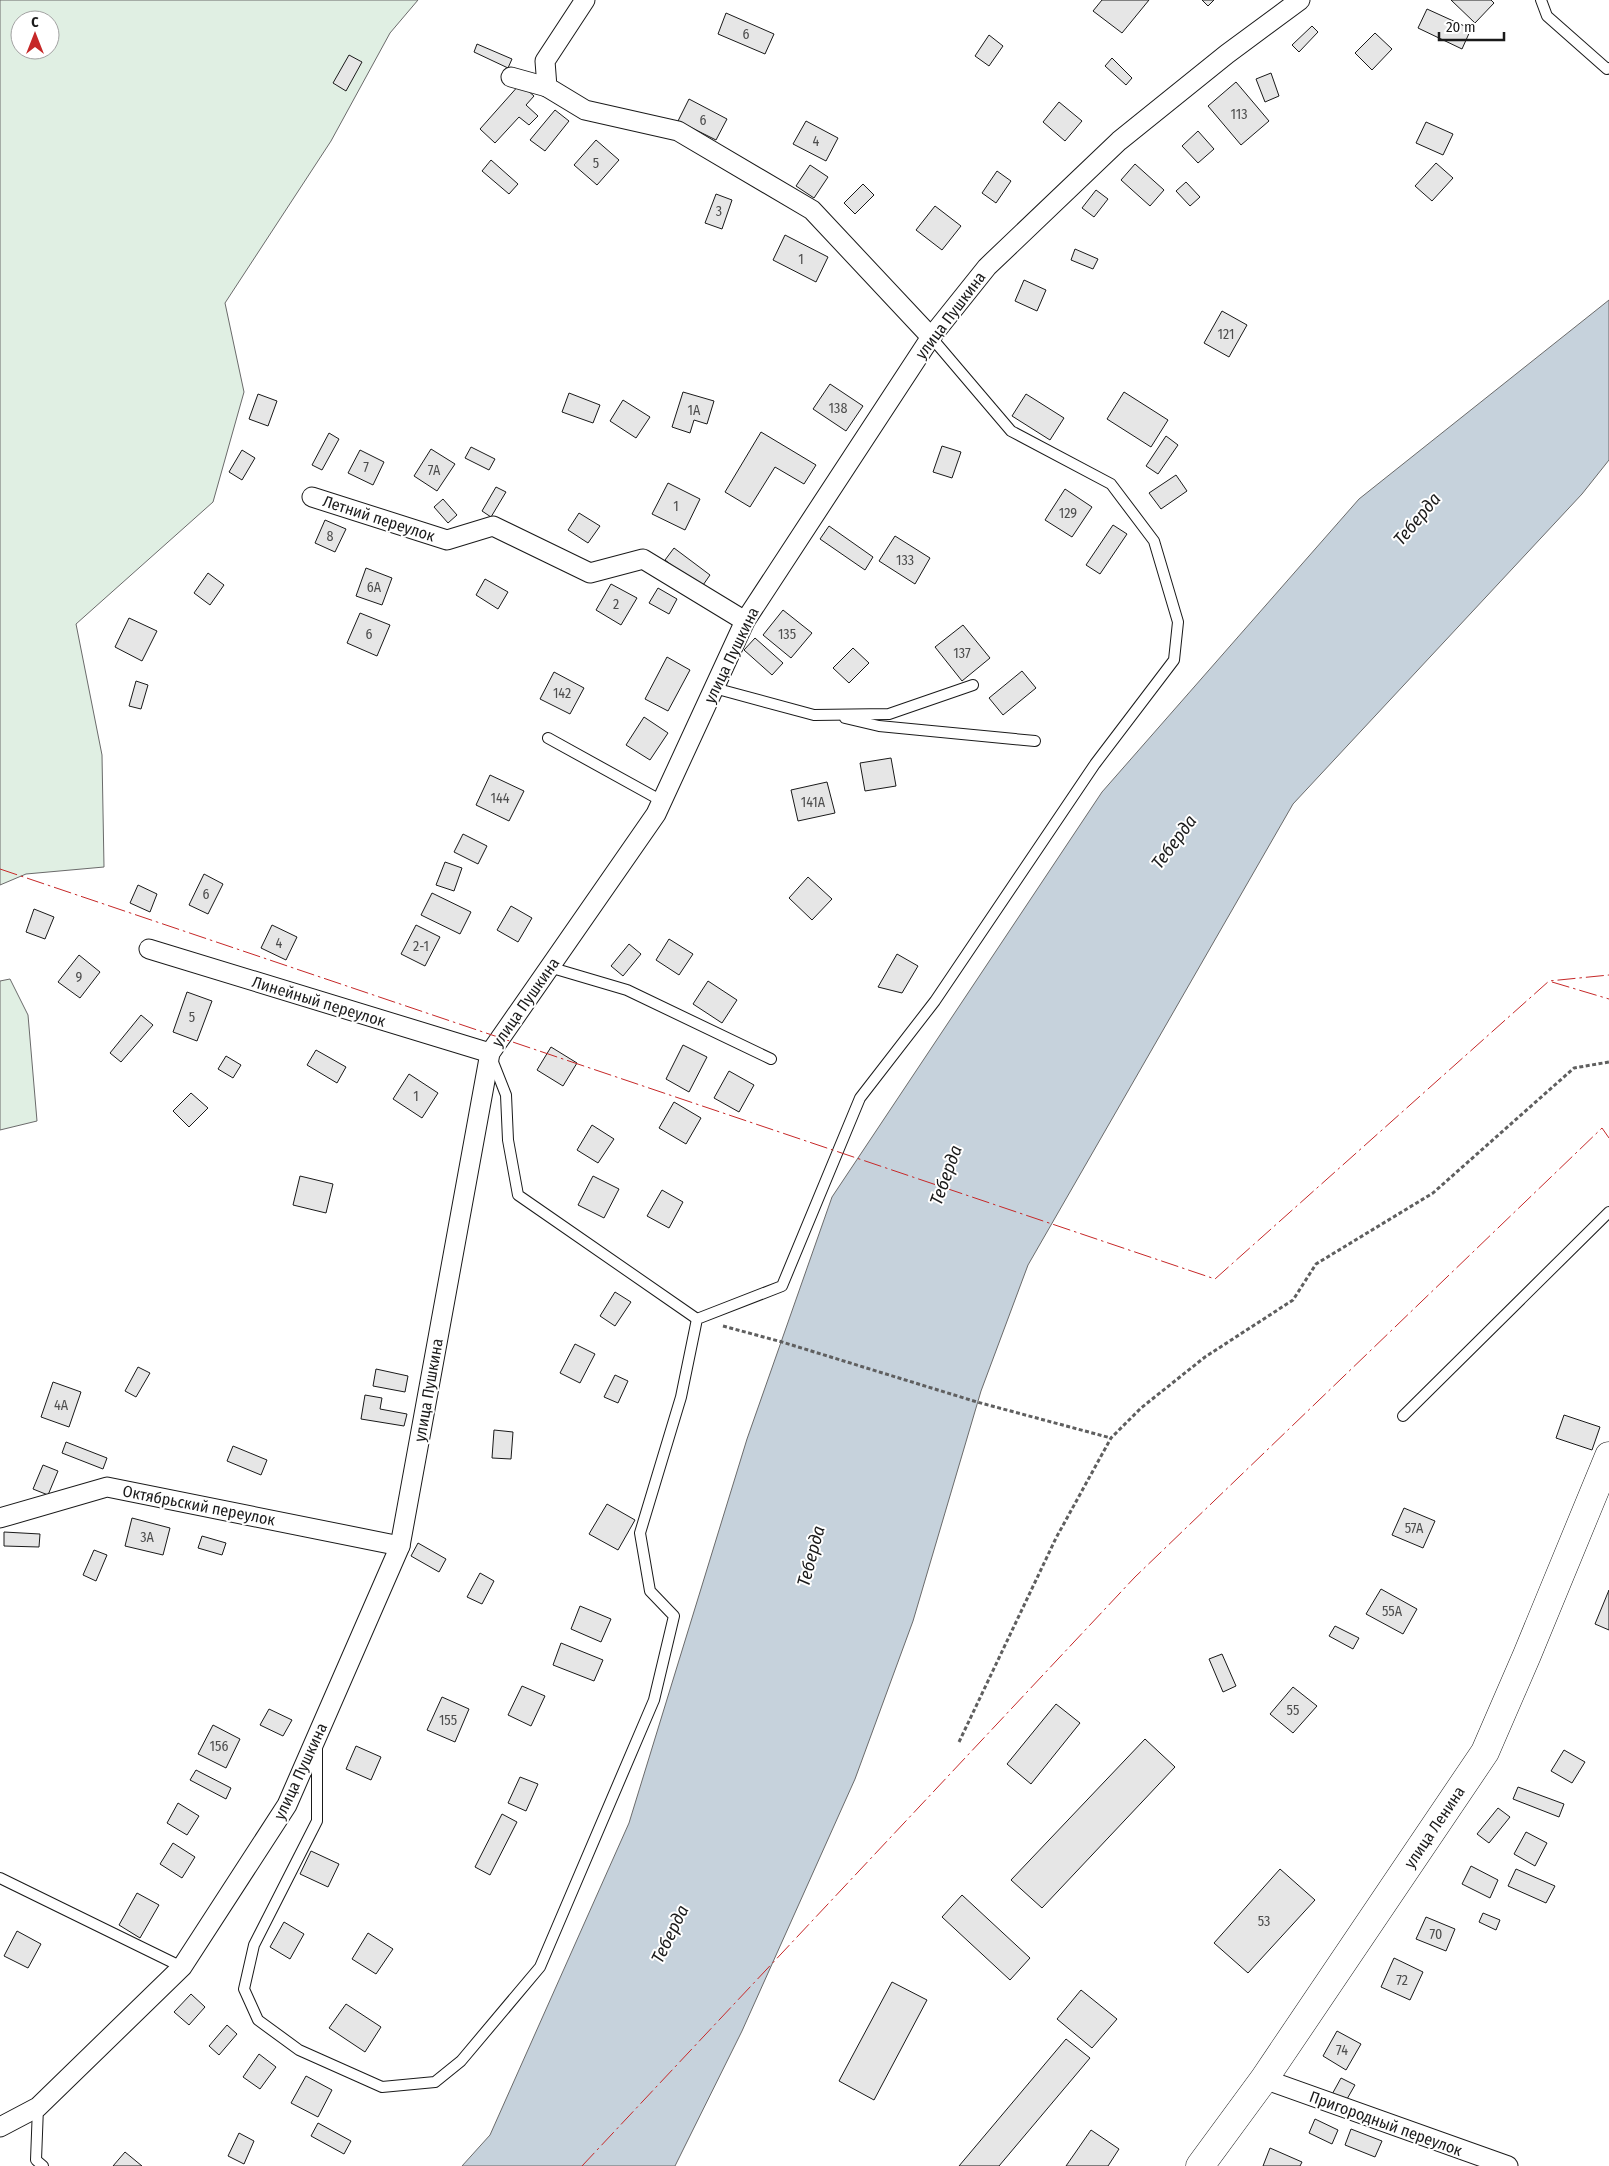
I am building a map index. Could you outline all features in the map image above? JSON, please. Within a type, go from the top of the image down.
[{"type":"main road","name":"улица Ленина","points":[[1200,2166],[1264,2079],[1485,1752],[1609,1456]]},
{"type":"street","points":[[548,87],[545,60],[585,0]]},
{"type":"street","name":"улица Пушкина","points":[[0,2127],[38,2107],[182,1967],[287,1805],[400,1546],[490,1053],[656,814],[745,621],[931,336],[987,267],[1119,141],[1227,54],[1300,0]]},
{"type":"street","points":[[511,77],[548,87],[585,110],[678,131],[812,210],[931,336]]},
{"type":"street","name":"Летний переулок","points":[[312,497],[446,540],[493,526],[590,573],[643,559],[745,621]]},
{"type":"street","name":"Линейный переулок","points":[[149,949],[490,1053]]},
{"type":"street","name":"Октябрьский переулок","points":[[0,1518],[107,1487],[400,1546]]},
{"type":"street","name":"Пригородный переулок","points":[[1264,2079],[1508,2166]]},
{"type":"lane","points":[[1541,0],[1547,16],[1607,69],[1609,68]]},
{"type":"lane","points":[[697,1319],[782,1286],[860,1098],[935,1001],[1096,764],[1174,660],[1178,622],[1154,541],[1111,484],[1011,431],[931,336]]},
{"type":"lane","points":[[714,688],[814,715],[832,715],[889,714],[973,685]]},
{"type":"lane","points":[[832,715],[878,726],[1035,741]]},
{"type":"lane","points":[[548,738],[662,800]]},
{"type":"lane","points":[[549,967],[627,990],[771,1059]]},
{"type":"lane","points":[[490,1053],[506,1095],[508,1140],[518,1195],[697,1319]]},
{"type":"lane","points":[[1403,1416],[1609,1212]]},
{"type":"lane","points":[[317,1735],[317,1821],[254,1945],[244,1989],[258,2020],[299,2050],[382,2087],[435,2082],[461,2061],[540,1967],[654,1700],[674,1616],[650,1591],[640,1533],[681,1397],[697,1319]]},
{"type":"lane","points":[[0,1878],[182,1967]]},
{"type":"lane","points":[[38,2107],[36,2160],[43,2166]]},
{"type":"path","points":[[959,1742],[1056,1538],[1111,1438],[1141,1408],[1205,1357],[1294,1300],[1316,1264],[1432,1193],[1574,1068],[1609,1062]]},
{"type":"path","points":[[697,1319],[797,1346],[952,1394],[1111,1438]]},
{"type":"green space","points":[[0,0],[418,0],[390,33],[331,141],[225,303],[244,392],[213,502],[76,624],[102,755],[104,867],[26,874],[0,885]]},
{"type":"green space","points":[[10,979],[28,1015],[37,1121],[0,1130],[0,981]]},
{"type":"water","name":"Теберда","points":[[1609,300],[1609,460],[1582,494],[1293,804],[1028,1265],[981,1391],[913,1621],[855,1779],[742,2031],[675,2166],[462,2166],[490,2135],[629,1823],[747,1439],[832,1197],[1102,792],[1359,499]]},
{"type":"building","points":[[1102,0],[1149,0],[1122,33],[1093,11]]},
{"type":"building","points":[[1202,0],[1214,0],[1208,6]]},
{"type":"building","points":[[1451,0],[1491,0],[1494,3],[1475,23]]},
{"type":"building","points":[[1427,9],[1471,29],[1462,49],[1418,28]]},
{"type":"building","points":[[726,13],[774,34],[765,54],[718,34]]},
{"type":"building","points":[[1312,26],[1318,32],[1299,52],[1292,45]]},
{"type":"building","points":[[1375,33],[1392,49],[1372,70],[1355,53]]},
{"type":"building","points":[[989,35],[1003,46],[989,66],[975,56]]},
{"type":"building","points":[[477,44],[512,59],[508,68],[474,52]]},
{"type":"building","points":[[349,55],[362,62],[346,91],[333,83]]},
{"type":"building","points":[[1112,58],[1132,78],[1126,85],[1105,66]]},
{"type":"building","points":[[1271,73],[1279,96],[1265,102],[1256,79]]},
{"type":"building","points":[[1236,82],[1269,121],[1241,145],[1208,106]]},
{"type":"building","points":[[520,84],[534,96],[526,105],[538,116],[529,125],[519,117],[495,143],[480,129]]},
{"type":"building","points":[[689,99],[727,119],[716,140],[678,121]]},
{"type":"building","points":[[1059,102],[1082,121],[1065,141],[1043,122]]},
{"type":"building","points":[[555,110],[569,121],[545,151],[530,140]]},
{"type":"building","points":[[806,121],[838,138],[826,161],[793,144]]},
{"type":"building","points":[[1426,122],[1453,134],[1443,155],[1416,143]]},
{"type":"building","points":[[1198,131],[1214,149],[1198,163],[1182,146]]},
{"type":"building","points":[[596,140],[619,160],[597,185],[574,165]]},
{"type":"building","points":[[491,160],[518,184],[509,194],[482,171]]},
{"type":"building","points":[[1436,163],[1453,178],[1432,201],[1415,186]]},
{"type":"building","points":[[1135,164],[1164,190],[1150,206],[1121,180]]},
{"type":"building","points":[[810,165],[828,177],[814,198],[796,186]]},
{"type":"building","points":[[997,171],[1011,181],[996,203],[982,193]]},
{"type":"building","points":[[1186,182],[1200,197],[1190,206],[1176,191]]},
{"type":"building","points":[[863,184],[874,195],[855,214],[844,203]]},
{"type":"building","points":[[1096,190],[1108,199],[1094,217],[1082,208]]},
{"type":"building","points":[[716,194],[732,200],[722,229],[705,223]]},
{"type":"building","points":[[935,206],[961,226],[942,250],[916,230]]},
{"type":"building","points":[[785,235],[828,257],[816,282],[773,260]]},
{"type":"building","points":[[1075,249],[1098,259],[1093,269],[1071,260]]},
{"type":"building","points":[[1024,280],[1046,290],[1037,311],[1015,301]]},
{"type":"building","points":[[1222,311],[1247,325],[1229,357],[1204,343]]},
{"type":"building","points":[[830,384],[863,406],[846,431],[813,409]]},
{"type":"building","points":[[683,392],[714,401],[707,424],[694,420],[690,433],[672,427]]},
{"type":"building","points":[[1124,392],[1168,420],[1151,447],[1107,419]]},
{"type":"building","points":[[569,393],[600,405],[593,423],[562,412]]},
{"type":"building","points":[[258,394],[277,401],[268,426],[249,419]]},
{"type":"building","points":[[1026,394],[1064,418],[1050,440],[1012,416]]},
{"type":"building","points":[[623,400],[650,417],[636,438],[610,421]]},
{"type":"building","points":[[761,432],[816,465],[804,484],[775,467],[750,507],[725,492]]},
{"type":"building","points":[[329,433],[339,439],[322,470],[312,465]]},
{"type":"building","points":[[1166,436],[1178,445],[1158,474],[1146,466]]},
{"type":"building","points":[[942,446],[961,452],[952,478],[933,472]]},
{"type":"building","points":[[471,447],[495,459],[489,470],[465,458]]},
{"type":"building","points":[[431,449],[455,464],[437,491],[414,476]]},
{"type":"building","points":[[242,450],[255,458],[242,480],[229,472]]},
{"type":"building","points":[[360,450],[384,462],[373,485],[348,473]]},
{"type":"building","points":[[1176,475],[1187,491],[1161,509],[1149,493]]},
{"type":"building","points":[[668,483],[700,499],[685,530],[652,514]]},
{"type":"building","points":[[496,487],[506,492],[491,517],[482,511]]},
{"type":"building","points":[[1065,489],[1092,507],[1072,537],[1045,520]]},
{"type":"building","points":[[443,499],[457,515],[448,523],[434,507]]},
{"type":"building","points":[[579,513],[600,526],[588,543],[568,530]]},
{"type":"building","points":[[325,520],[346,529],[335,552],[315,543]]},
{"type":"building","points":[[1113,525],[1127,534],[1100,574],[1086,565]]},
{"type":"building","points":[[829,526],[873,557],[865,570],[820,539]]},
{"type":"building","points":[[895,536],[930,558],[915,584],[879,561]]},
{"type":"building","points":[[674,548],[710,575],[701,588],[665,560]]},
{"type":"building","points":[[366,568],[392,578],[382,605],[356,596]]},
{"type":"building","points":[[208,573],[224,585],[210,605],[194,593]]},
{"type":"building","points":[[485,579],[508,592],[498,609],[476,595]]},
{"type":"building","points":[[611,584],[637,598],[621,625],[596,610]]},
{"type":"building","points":[[658,588],[677,599],[669,614],[649,603]]},
{"type":"building","points":[[783,610],[812,633],[791,658],[763,635]]},
{"type":"building","points":[[360,613],[390,625],[377,656],[347,643]]},
{"type":"building","points":[[129,618],[157,631],[142,661],[115,647]]},
{"type":"building","points":[[963,625],[990,658],[962,681],[935,647]]},
{"type":"building","points":[[755,638],[783,663],[772,675],[744,650]]},
{"type":"building","points":[[853,648],[869,663],[849,683],[833,668]]},
{"type":"building","points":[[667,657],[690,670],[668,711],[645,699]]},
{"type":"building","points":[[1022,671],[1036,688],[1003,715],[989,698]]},
{"type":"building","points":[[554,672],[584,688],[570,714],[540,699]]},
{"type":"building","points":[[136,681],[148,685],[141,709],[129,706]]},
{"type":"building","points":[[644,717],[668,733],[650,760],[626,745]]},
{"type":"building","points":[[891,758],[896,786],[865,791],[860,763]]},
{"type":"building","points":[[490,775],[524,791],[509,821],[476,805]]},
{"type":"building","points":[[827,782],[835,813],[798,821],[791,790]]},
{"type":"building","points":[[463,834],[487,846],[478,864],[454,852]]},
{"type":"building","points":[[445,862],[462,868],[454,891],[436,885]]},
{"type":"building","points":[[204,874],[223,884],[208,914],[189,905]]},
{"type":"building","points":[[808,877],[832,899],[812,920],[789,898]]},
{"type":"building","points":[[138,885],[157,894],[150,912],[130,903]]},
{"type":"building","points":[[432,893],[471,912],[460,934],[421,915]]},
{"type":"building","points":[[511,906],[532,918],[518,942],[497,930]]},
{"type":"building","points":[[34,909],[54,917],[45,939],[26,932]]},
{"type":"building","points":[[272,925],[297,937],[286,960],[261,948]]},
{"type":"building","points":[[416,925],[440,937],[425,966],[401,954]]},
{"type":"building","points":[[669,939],[693,954],[679,975],[656,960]]},
{"type":"building","points":[[629,944],[641,954],[623,976],[611,966]]},
{"type":"building","points":[[897,954],[918,966],[902,993],[878,987]]},
{"type":"building","points":[[79,955],[100,972],[80,998],[58,982]]},
{"type":"building","points":[[708,981],[737,1000],[722,1023],[693,1004]]},
{"type":"building","points":[[187,992],[212,1001],[197,1041],[173,1032]]},
{"type":"building","points":[[141,1015],[153,1025],[121,1062],[110,1053]]},
{"type":"building","points":[[683,1045],[707,1057],[689,1092],[666,1079]]},
{"type":"building","points":[[551,1047],[577,1063],[563,1086],[537,1070]]},
{"type":"building","points":[[316,1050],[346,1067],[337,1083],[307,1065]]},
{"type":"building","points":[[226,1056],[241,1065],[233,1078],[218,1069]]},
{"type":"building","points":[[729,1071],[754,1085],[739,1112],[714,1098]]},
{"type":"building","points":[[409,1074],[438,1093],[422,1118],[393,1099]]},
{"type":"building","points":[[191,1093],[208,1108],[189,1127],[173,1111]]},
{"type":"building","points":[[674,1102],[701,1118],[686,1144],[659,1128]]},
{"type":"building","points":[[592,1125],[614,1139],[598,1163],[577,1150]]},
{"type":"building","points":[[300,1176],[333,1184],[326,1213],[293,1205]]},
{"type":"building","points":[[593,1176],[619,1189],[604,1218],[578,1205]]},
{"type":"building","points":[[662,1190],[683,1202],[669,1228],[647,1216]]},
{"type":"building","points":[[615,1292],[631,1302],[615,1326],[600,1316]]},
{"type":"building","points":[[575,1344],[595,1354],[580,1383],[560,1373]]},
{"type":"building","points":[[138,1367],[150,1373],[136,1397],[125,1391]]},
{"type":"building","points":[[376,1369],[408,1376],[405,1392],[373,1386]]},
{"type":"building","points":[[615,1375],[628,1381],[618,1403],[604,1397]]},
{"type":"building","points":[[53,1382],[81,1392],[69,1427],[41,1417]]},
{"type":"building","points":[[365,1395],[382,1398],[380,1409],[407,1414],[404,1426],[361,1419]]},
{"type":"building","points":[[1564,1415],[1600,1427],[1592,1450],[1556,1438]]},
{"type":"building","points":[[494,1430],[513,1432],[511,1459],[492,1458]]},
{"type":"building","points":[[66,1442],[107,1458],[103,1469],[62,1453]]},
{"type":"building","points":[[233,1446],[267,1460],[261,1475],[227,1461]]},
{"type":"building","points":[[43,1465],[58,1471],[48,1495],[33,1489]]},
{"type":"building","points":[[607,1504],[635,1520],[618,1550],[589,1534]]},
{"type":"building","points":[[1404,1508],[1435,1521],[1423,1548],[1392,1535]]},
{"type":"building","points":[[132,1518],[170,1528],[163,1555],[125,1546]]},
{"type":"building","points":[[4,1532],[40,1534],[39,1547],[4,1546]]},
{"type":"building","points":[[202,1536],[226,1543],[222,1555],[198,1548]]},
{"type":"building","points":[[418,1543],[446,1559],[439,1572],[411,1556]]},
{"type":"building","points":[[94,1550],[107,1555],[96,1581],[83,1575]]},
{"type":"building","points":[[480,1573],[494,1581],[482,1604],[467,1597]]},
{"type":"building","points":[[1381,1589],[1417,1609],[1403,1634],[1366,1614]]},
{"type":"building","points":[[1609,1590],[1609,1630],[1595,1624]]},
{"type":"building","points":[[580,1606],[611,1619],[601,1642],[571,1629]]},
{"type":"building","points":[[1335,1626],[1359,1638],[1353,1649],[1329,1636]]},
{"type":"building","points":[[561,1643],[603,1660],[594,1681],[553,1665]]},
{"type":"building","points":[[1222,1654],[1236,1686],[1223,1692],[1209,1659]]},
{"type":"building","points":[[522,1686],[545,1696],[531,1726],[508,1715]]},
{"type":"building","points":[[1293,1687],[1317,1706],[1293,1733],[1270,1714]]},
{"type":"building","points":[[442,1697],[469,1709],[455,1742],[427,1730]]},
{"type":"building","points":[[1056,1704],[1080,1723],[1031,1784],[1007,1764]]},
{"type":"building","points":[[269,1709],[292,1720],[283,1736],[260,1725]]},
{"type":"building","points":[[213,1725],[240,1739],[226,1768],[198,1754]]},
{"type":"building","points":[[1145,1739],[1175,1767],[1042,1908],[1011,1880]]},
{"type":"building","points":[[356,1746],[381,1757],[371,1780],[346,1769]]},
{"type":"building","points":[[1564,1750],[1585,1762],[1572,1783],[1551,1771]]},
{"type":"building","points":[[196,1770],[231,1788],[226,1799],[190,1780]]},
{"type":"building","points":[[520,1777],[538,1784],[526,1811],[508,1803]]},
{"type":"building","points":[[1518,1787],[1564,1804],[1559,1817],[1513,1799]]},
{"type":"building","points":[[178,1803],[199,1816],[187,1835],[167,1823]]},
{"type":"building","points":[[1498,1808],[1510,1817],[1489,1843],[1477,1834]]},
{"type":"building","points":[[502,1814],[517,1822],[490,1875],[475,1867]]},
{"type":"building","points":[[1526,1832],[1547,1843],[1535,1866],[1514,1854]]},
{"type":"building","points":[[173,1843],[195,1857],[182,1878],[160,1864]]},
{"type":"building","points":[[311,1851],[339,1864],[328,1887],[300,1874]]},
{"type":"building","points":[[1471,1866],[1498,1880],[1490,1898],[1462,1884]]},
{"type":"building","points":[[1280,1869],[1315,1900],[1248,1973],[1214,1943]]},
{"type":"building","points":[[1516,1869],[1555,1886],[1546,1903],[1508,1886]]},
{"type":"building","points":[[137,1893],[159,1905],[140,1938],[119,1925]]},
{"type":"building","points":[[962,1895],[1030,1958],[1010,1980],[942,1917]]},
{"type":"building","points":[[1483,1913],[1500,1920],[1496,1930],[1479,1922]]},
{"type":"building","points":[[1426,1917],[1455,1929],[1446,1951],[1416,1939]]},
{"type":"building","points":[[284,1922],[304,1934],[290,1959],[270,1947]]},
{"type":"building","points":[[17,1931],[41,1944],[28,1968],[4,1956]]},
{"type":"building","points":[[368,1933],[393,1949],[376,1974],[352,1959]]},
{"type":"building","points":[[1394,1958],[1423,1972],[1410,2000],[1381,1987]]},
{"type":"building","points":[[892,1982],[927,2000],[874,2100],[839,2081]]},
{"type":"building","points":[[1081,1990],[1117,2019],[1092,2048],[1057,2019]]},
{"type":"building","points":[[191,1994],[205,2007],[189,2025],[174,2012]]},
{"type":"building","points":[[346,2004],[381,2027],[365,2052],[329,2028]]},
{"type":"building","points":[[227,2025],[237,2034],[219,2055],[209,2046]]},
{"type":"building","points":[[1337,2031],[1361,2044],[1346,2070],[1323,2056]]},
{"type":"building","points":[[1066,2039],[1090,2058],[999,2166],[959,2166]]},
{"type":"building","points":[[259,2054],[276,2067],[260,2089],[243,2077]]},
{"type":"building","points":[[306,2076],[332,2090],[318,2117],[291,2103]]},
{"type":"building","points":[[1341,2078],[1355,2085],[1343,2106],[1330,2098]]},
{"type":"building","points":[[1315,2119],[1338,2130],[1332,2144],[1309,2133]]},
{"type":"building","points":[[318,2123],[351,2141],[344,2154],[311,2136]]},
{"type":"building","points":[[1351,2129],[1382,2141],[1375,2157],[1345,2145]]},
{"type":"building","points":[[1091,2130],[1119,2149],[1108,2166],[1066,2166]]},
{"type":"building","points":[[239,2133],[254,2141],[244,2164],[228,2156]]},
{"type":"building","points":[[1270,2148],[1302,2162],[1300,2166],[1263,2166]]},
{"type":"building","points":[[125,2152],[142,2166],[113,2166]]},
{"type":"power","points":[[0,869],[1215,1279],[1549,981],[1609,975]]},
{"type":"power","points":[[1552,982],[1609,999]]},
{"type":"power","points":[[582,2166],[1135,1577],[1602,1128],[1609,1138]]}]
